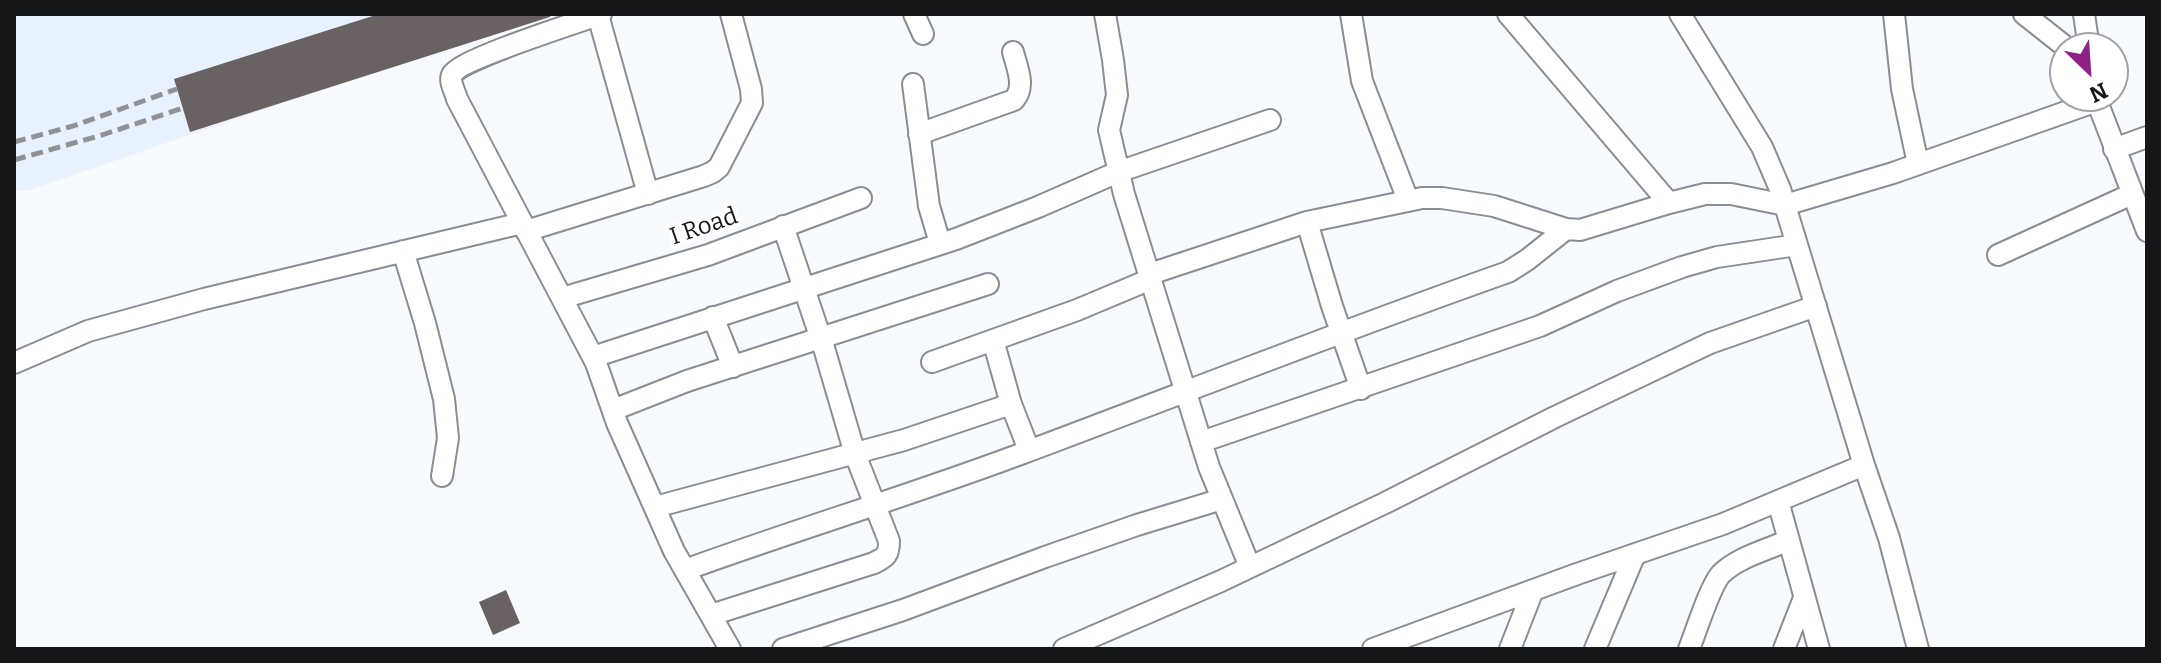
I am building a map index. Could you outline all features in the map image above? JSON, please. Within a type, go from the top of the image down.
[{"type":"street","points":[[648,194],[600,14],[477,58],[455,70],[451,77],[457,99],[593,357],[674,551],[730,649]]},
{"type":"street","points":[[14,363],[88,331],[204,299],[403,251],[524,227],[648,194],[713,172],[719,167],[752,103],[731,14]]},
{"type":"street","points":[[914,14],[923,34]]},
{"type":"street","points":[[1105,14],[1117,95],[1109,130],[1118,172],[1201,442],[1250,567]]},
{"type":"street","points":[[1351,14],[1362,81],[1408,200]]},
{"type":"street","points":[[1508,14],[1669,203]]},
{"type":"street","points":[[1680,14],[1762,147],[1785,205],[1889,538],[1918,649]]},
{"type":"street","points":[[1894,14],[1902,89],[1918,164]]},
{"type":"street","points":[[2024,14],[2049,34]]},
{"type":"street","points":[[919,134],[1014,100],[1021,87],[1013,52]]},
{"type":"street","points":[[913,84],[929,206],[940,243]]},
{"type":"street","points":[[932,362],[1077,310],[1151,277],[1307,222],[1422,198],[1494,206],[1566,229],[1580,230],[1705,194],[1731,194],[1785,205],[1918,164],[2060,112]]},
{"type":"street","points":[[2101,112],[2147,231]]},
{"type":"street","points":[[593,357],[940,243],[1038,207],[1118,172],[1270,120]]},
{"type":"street","points":[[2114,149],[2147,137]]},
{"type":"street","points":[[1998,255],[2132,194]]},
{"type":"street","name":"I Road","points":[[562,298],[708,255],[861,198]]},
{"type":"street","points":[[1307,222],[1361,389]]},
{"type":"street","points":[[711,615],[886,558],[889,553],[889,541],[855,454],[783,226]]},
{"type":"street","points":[[685,570],[1029,450],[1508,272],[1566,229]]},
{"type":"street","points":[[1201,442],[1540,326],[1617,291],[1682,267],[1717,257],[1797,245]]},
{"type":"street","points":[[403,251],[444,399],[448,438],[442,476]]},
{"type":"street","points":[[613,410],[687,381],[988,284]]},
{"type":"street","points":[[1064,649],[1250,567],[1710,343],[1816,306]]},
{"type":"street","points":[[713,317],[733,367]]},
{"type":"street","points":[[993,340],[1011,404],[1029,450]]},
{"type":"street","points":[[655,507],[904,440],[1011,404]]},
{"type":"street","points":[[1373,649],[1422,640],[1533,590],[1723,524],[1864,465]]},
{"type":"street","points":[[783,649],[1222,499]]},
{"type":"street","points":[[1778,501],[1819,649]]},
{"type":"street","points":[[1689,649],[1715,582],[1722,573],[1734,564],[1789,540]]},
{"type":"street","points":[[1595,649],[1635,554]]},
{"type":"street","points":[[1510,649],[1533,590]]},
{"type":"street","points":[[1784,649],[1804,598]]},
{"type":"shaded area","points":[[14,14],[543,14],[29,190],[14,191]]},
{"type":"building","points":[[379,14],[550,14],[550,17],[190,132],[174,79]]},
{"type":"building","points":[[506,590],[520,623],[493,635],[479,602]]},
{"type":"railway","points":[[14,142],[73,126],[177,89]]},
{"type":"railway","points":[[14,160],[183,108]]}]
